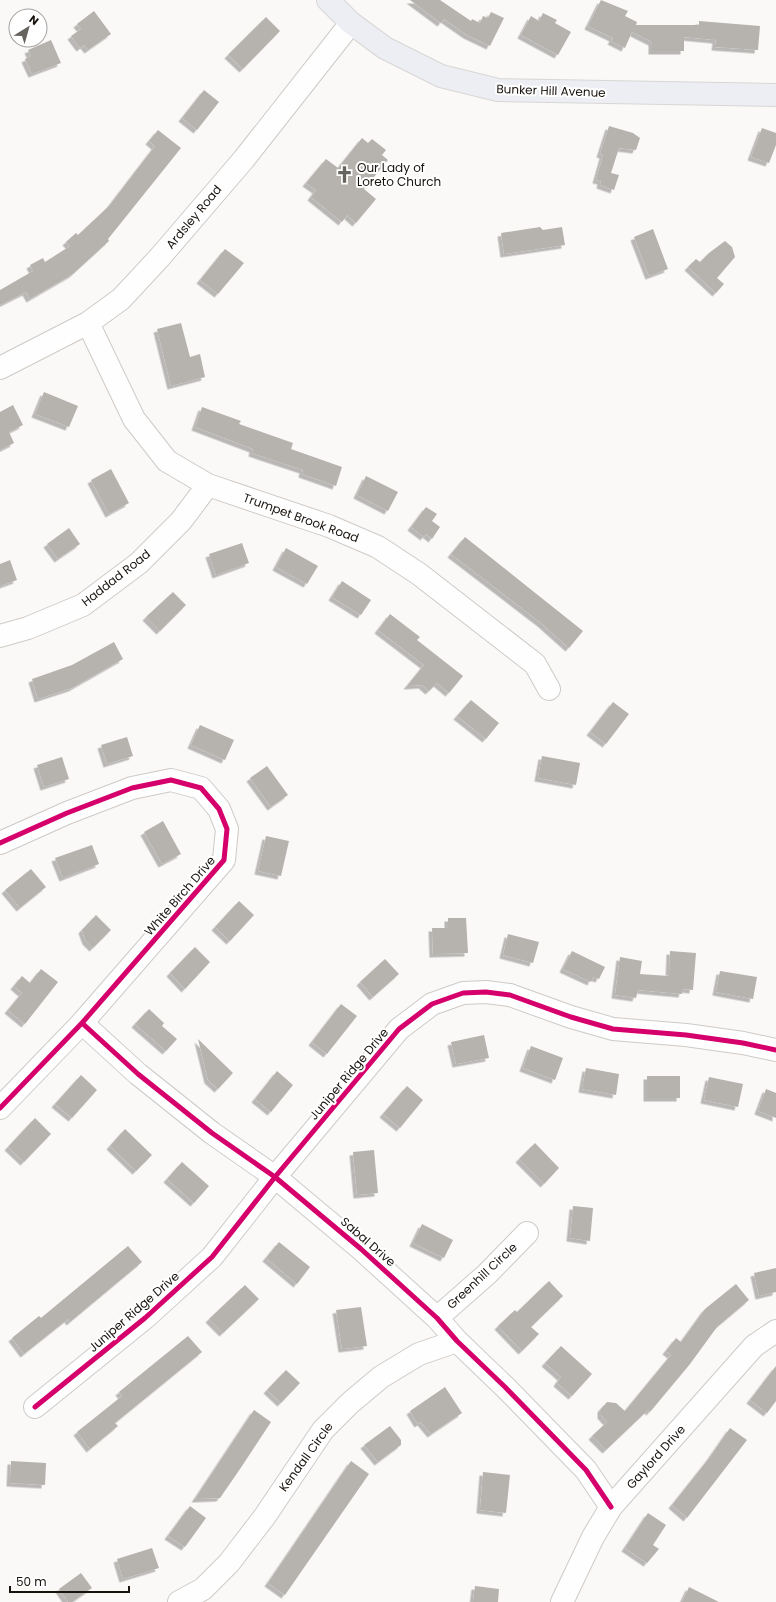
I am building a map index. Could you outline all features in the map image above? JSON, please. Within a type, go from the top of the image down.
[{"type":"main road","name":"Bunker Hill Avenue","points":[[328,0],[351,23],[385,48],[441,76],[498,90],[776,96]]},
{"type":"street","name":"Ardsley Road","points":[[0,368],[88,323],[121,299],[166,251],[244,159],[351,23]]},
{"type":"street","name":"Trumpet Brook Road","points":[[88,323],[134,419],[167,461],[208,485],[329,526],[378,547],[419,574],[535,664],[549,689]]},
{"type":"street","name":"Haddad Road","points":[[0,636],[28,628],[83,605],[139,563],[181,521],[208,485]]},
{"type":"street","name":"White Birch Drive","points":[[0,843],[67,813],[132,788],[171,780],[201,788],[219,809],[227,829],[224,860],[82,1023],[0,1108]]},
{"type":"street","name":"Juniper Ridge Drive","points":[[35,1407],[145,1318],[212,1257],[276,1177],[399,1030],[432,1004],[463,993],[486,992],[510,995],[571,1017],[613,1029],[686,1035],[743,1043],[776,1050]]},
{"type":"street","name":"Sabal Drive","points":[[82,1023],[138,1074],[212,1133],[276,1177],[361,1249],[437,1318],[457,1341],[505,1387],[586,1470],[611,1507]]},
{"type":"street","name":"Greenhill Circle","points":[[437,1318],[487,1274],[526,1234]]},
{"type":"street","name":"Gaylord Drive","points":[[562,1602],[593,1537],[611,1507],[754,1346],[776,1331]]},
{"type":"street","name":"Kendall Circle","points":[[179,1602],[204,1589],[228,1563],[265,1516],[323,1430],[350,1403],[381,1377],[419,1354],[457,1341]]},
{"type":"building","points":[[410,0],[440,0],[471,21],[472,19],[480,23],[483,16],[488,18],[491,12],[504,18],[490,46],[467,35],[444,19],[441,23]]},
{"type":"building","points":[[601,0],[628,11],[625,16],[637,22],[636,25],[699,25],[699,21],[760,26],[758,50],[715,47],[716,40],[684,37],[684,51],[652,51],[652,42],[632,32],[625,48],[611,41],[613,38],[588,26]]},
{"type":"building","points":[[94,11],[111,34],[88,50],[84,45],[80,48],[71,36],[81,29],[77,24]]},
{"type":"building","points":[[543,13],[557,20],[555,23],[571,32],[558,55],[521,35],[531,16],[539,21]]},
{"type":"building","points":[[266,17],[280,31],[243,69],[228,55]]},
{"type":"building","points":[[51,40],[61,63],[32,74],[25,59],[31,56],[28,50],[33,48],[48,48],[48,41]]},
{"type":"building","points":[[204,90],[219,102],[197,130],[182,118]]},
{"type":"building","points":[[609,126],[633,133],[640,138],[636,150],[619,148],[611,173],[619,175],[614,190],[600,185],[601,181],[596,180],[603,155],[600,154]]},
{"type":"building","points":[[762,128],[776,133],[776,145],[769,163],[751,157]]},
{"type":"building","points":[[158,130],[181,148],[108,239],[109,241],[73,274],[30,299],[26,292],[0,305],[0,290],[33,271],[30,265],[43,258],[45,262],[70,246],[66,242],[76,233],[78,235],[109,206],[155,146],[149,141]]},
{"type":"building","name":"Our Lady of Loreto Church","points":[[362,138],[368,143],[372,139],[386,150],[382,155],[388,160],[364,189],[376,199],[356,223],[347,215],[342,222],[311,197],[316,190],[306,183],[326,159],[338,168]]},
{"type":"building","points":[[540,227],[543,230],[562,227],[565,245],[504,254],[501,233]]},
{"type":"building","points":[[653,229],[668,269],[649,276],[634,237]]},
{"type":"building","points":[[725,241],[732,247],[735,257],[717,278],[724,284],[716,293],[688,267],[696,259],[700,262]]},
{"type":"building","points":[[225,249],[244,263],[218,294],[200,280]]},
{"type":"building","points":[[181,323],[190,357],[200,354],[205,377],[171,386],[157,329]]},
{"type":"building","points":[[44,392],[78,406],[69,427],[35,414]]},
{"type":"building","points":[[13,405],[23,425],[9,432],[14,443],[0,450],[0,412]]},
{"type":"building","points":[[202,407],[241,421],[239,424],[293,443],[291,449],[342,467],[336,486],[302,474],[303,470],[252,453],[253,449],[195,427]]},
{"type":"building","points":[[111,469],[129,503],[109,514],[91,480]]},
{"type":"building","points":[[366,476],[398,492],[388,511],[357,495]]},
{"type":"building","points":[[426,507],[437,514],[432,521],[440,527],[432,539],[426,534],[424,537],[411,527]]},
{"type":"building","points":[[69,528],[80,544],[58,559],[47,544]]},
{"type":"building","points":[[465,537],[583,631],[569,648],[541,623],[451,554]]},
{"type":"building","points":[[242,543],[249,563],[216,575],[209,554]]},
{"type":"building","points":[[286,548],[318,566],[307,584],[276,567]]},
{"type":"building","points":[[10,560],[17,580],[0,586],[0,564]]},
{"type":"building","points":[[342,581],[371,600],[361,615],[332,597]]},
{"type":"building","points":[[173,592],[186,605],[160,631],[146,617]]},
{"type":"building","points":[[390,614],[420,637],[417,640],[463,676],[449,693],[437,683],[429,691],[422,685],[407,686],[424,665],[378,630]]},
{"type":"building","points":[[114,642],[123,659],[72,688],[38,699],[32,679],[72,665]]},
{"type":"building","points":[[471,700],[499,723],[486,739],[457,716]]},
{"type":"building","points":[[613,702],[629,714],[606,744],[590,732]]},
{"type":"building","points":[[200,725],[234,740],[225,760],[191,745]]},
{"type":"building","points":[[127,737],[133,756],[107,764],[101,745]]},
{"type":"building","points":[[542,756],[580,763],[576,785],[538,778]]},
{"type":"building","points":[[62,757],[69,779],[44,787],[37,765]]},
{"type":"building","points":[[267,766],[288,795],[271,807],[250,778]]},
{"type":"building","points":[[163,821],[181,854],[162,864],[144,832]]},
{"type":"building","points":[[266,836],[289,841],[281,876],[258,871]]},
{"type":"building","points":[[92,845],[99,864],[63,878],[55,858]]},
{"type":"building","points":[[31,869],[46,887],[20,908],[5,890]]},
{"type":"building","points":[[239,901],[254,915],[230,941],[215,927]]},
{"type":"building","points":[[96,915],[111,930],[93,948],[86,941],[82,930]]},
{"type":"building","points":[[448,918],[466,918],[468,953],[433,954],[432,928],[448,928]]},
{"type":"building","points":[[508,934],[539,942],[533,963],[503,955]]},
{"type":"building","points":[[195,947],[210,962],[185,989],[170,973]]},
{"type":"building","points":[[572,951],[605,967],[599,979],[593,977],[591,982],[563,969]]},
{"type":"building","points":[[670,951],[696,953],[693,990],[683,989],[682,994],[638,990],[636,998],[615,995],[620,957],[642,961],[640,974],[669,976]]},
{"type":"building","points":[[385,959],[399,974],[373,997],[360,982]]},
{"type":"building","points":[[41,969],[58,982],[25,1024],[8,1010],[22,993],[14,986],[22,976],[30,983]]},
{"type":"building","points":[[720,971],[757,977],[753,999],[716,992]]},
{"type":"building","points":[[341,1004],[357,1016],[327,1054],[312,1042]]},
{"type":"building","points":[[149,1009],[164,1023],[162,1026],[177,1039],[166,1051],[135,1024]]},
{"type":"building","points":[[484,1035],[489,1058],[456,1064],[451,1042]]},
{"type":"building","points":[[198,1039],[233,1073],[218,1089],[208,1080]]},
{"type":"building","points":[[531,1046],[563,1058],[555,1080],[523,1068]]},
{"type":"building","points":[[586,1068],[619,1074],[616,1095],[582,1089]]},
{"type":"building","points":[[277,1071],[293,1085],[271,1112],[255,1099]]},
{"type":"building","points":[[81,1075],[97,1090],[72,1118],[55,1104]]},
{"type":"building","points":[[647,1076],[680,1076],[680,1098],[647,1098]]},
{"type":"building","points":[[709,1077],[743,1084],[738,1107],[704,1100]]},
{"type":"building","points":[[407,1086],[423,1100],[400,1128],[383,1114]]},
{"type":"building","points":[[766,1089],[776,1093],[776,1118],[758,1111]]},
{"type":"building","points":[[35,1118],[51,1134],[24,1162],[8,1147]]},
{"type":"building","points":[[125,1129],[152,1155],[136,1171],[110,1146]]},
{"type":"building","points":[[535,1143],[559,1168],[544,1184],[519,1159]]},
{"type":"building","points":[[374,1150],[378,1193],[357,1195],[353,1152]]},
{"type":"building","points":[[182,1162],[209,1186],[194,1203],[167,1179]]},
{"type":"building","points":[[573,1206],[593,1208],[590,1241],[570,1238]]},
{"type":"building","points":[[422,1224],[453,1240],[444,1258],[413,1243]]},
{"type":"building","points":[[279,1242],[310,1267],[297,1284],[266,1258]]},
{"type":"building","points":[[128,1246],[142,1262],[70,1322],[68,1319],[24,1354],[12,1338],[39,1316],[41,1318]]},
{"type":"building","points":[[776,1268],[776,1292],[759,1296],[754,1273]]},
{"type":"building","points":[[549,1281],[563,1296],[531,1327],[539,1334],[522,1351],[498,1326],[515,1310],[517,1312]]},
{"type":"building","points":[[736,1284],[749,1300],[717,1327],[690,1364],[650,1412],[648,1410],[606,1450],[592,1436],[607,1422],[601,1415],[601,1409],[607,1402],[616,1403],[625,1411],[671,1355],[666,1351],[676,1338],[681,1342],[705,1309]]},
{"type":"building","points":[[245,1285],[259,1299],[223,1333],[209,1319]]},
{"type":"building","points":[[361,1307],[367,1346],[342,1349],[336,1310]]},
{"type":"building","points":[[188,1336],[202,1352],[115,1423],[118,1426],[90,1449],[77,1432],[122,1396],[119,1392]]},
{"type":"building","points":[[561,1346],[592,1374],[572,1396],[557,1383],[561,1377],[545,1363]]},
{"type":"building","points":[[776,1366],[776,1401],[767,1413],[750,1400]]},
{"type":"building","points":[[286,1370],[300,1383],[281,1403],[267,1390]]},
{"type":"building","points":[[445,1387],[462,1413],[431,1434],[421,1422],[418,1424],[410,1411]]},
{"type":"building","points":[[254,1410],[271,1422],[240,1469],[220,1498],[195,1499]]},
{"type":"building","points":[[390,1426],[401,1440],[401,1445],[378,1462],[364,1445]]},
{"type":"building","points":[[730,1428],[747,1440],[687,1518],[672,1505],[710,1457]]},
{"type":"building","points":[[11,1461],[46,1463],[45,1485],[10,1483]]},
{"type":"building","points":[[351,1461],[369,1474],[285,1595],[268,1583]]},
{"type":"building","points":[[483,1472],[510,1475],[506,1513],[480,1510]]},
{"type":"building","points":[[190,1506],[206,1518],[185,1547],[168,1536]]},
{"type":"building","points":[[648,1513],[666,1525],[653,1545],[659,1549],[647,1563],[625,1548]]},
{"type":"building","points":[[152,1548],[159,1568],[123,1579],[117,1559]]},
{"type":"building","points":[[81,1573],[92,1588],[72,1602],[68,1602],[59,1589]]},
{"type":"building","points":[[475,1586],[499,1589],[498,1602],[473,1602]]},
{"type":"building","points":[[689,1587],[719,1602],[682,1602]]},
{"type":"cycle path","points":[[0,843],[67,813],[132,788],[171,780],[201,788],[219,809],[227,829],[224,860],[82,1023],[0,1108]]},
{"type":"cycle path","points":[[35,1407],[145,1318],[212,1257],[275,1177],[399,1029],[432,1004],[463,993],[486,992],[510,995],[571,1017],[613,1029],[686,1035],[743,1043],[776,1050]]},
{"type":"cycle path","points":[[82,1023],[138,1074],[212,1133],[275,1177],[361,1249],[437,1318],[457,1341],[505,1387],[586,1470],[611,1507]]},
{"type":"place","name":"Our Lady of Loreto Church","points":[[344,175]]}]
